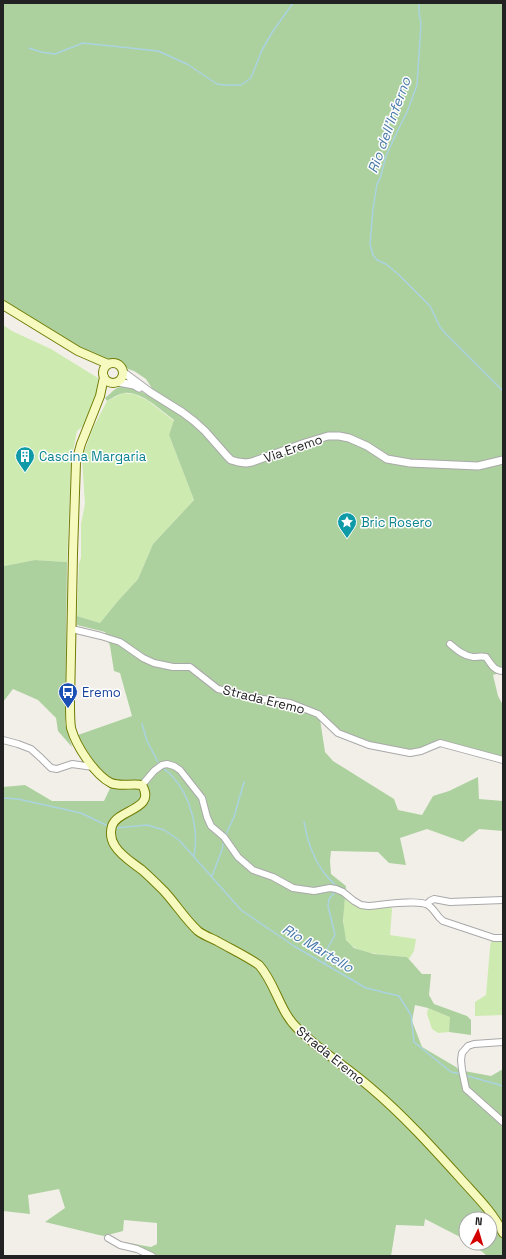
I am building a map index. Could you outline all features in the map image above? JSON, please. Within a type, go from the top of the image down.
[{"type":"main road","points":[[3,305],[78,351],[108,364],[118,364],[123,372],[122,378],[98,403]]},
{"type":"main road","points":[[78,351],[80,355],[100,369],[107,382],[117,383]]},
{"type":"main road","points":[[108,364],[104,369],[102,390],[98,403],[85,433],[77,457],[73,546],[70,703],[71,728],[79,747],[93,767],[105,778],[112,783],[136,784],[142,786]]},
{"type":"main road","name":"Strada Eremo","points":[[142,786],[145,790],[144,800],[140,805],[114,820],[111,838],[122,855],[143,871],[165,892],[199,932],[259,965],[264,971],[283,1010],[297,1029],[371,1088],[425,1138],[480,1201],[500,1226],[503,1233]]},
{"type":"street","name":"Via Eremo","points":[[123,372],[194,421],[227,456],[238,462],[252,462],[305,442],[328,436],[349,438],[367,446],[387,459],[410,463],[478,466],[503,460]]},
{"type":"street","name":"Via Eremo","points":[[117,383],[134,385],[150,392]]},
{"type":"street","name":"Strada Eremo","points":[[72,629],[120,642],[143,658],[154,663],[173,667],[190,667],[218,689],[256,698],[290,703],[318,714],[338,734],[369,745],[410,753],[421,751],[440,743],[503,760]]},
{"type":"street","points":[[450,644],[466,656],[486,657],[491,666],[499,671],[503,671]]},
{"type":"street","points":[[3,740],[31,749],[50,768],[57,769],[72,764],[93,767]]},
{"type":"street","points":[[142,786],[151,774],[162,765],[167,764],[180,770],[202,798],[211,826],[224,837],[238,857],[253,870],[293,888],[314,891],[330,888],[336,889],[343,892],[361,905],[368,906],[417,902],[427,904],[434,910],[436,917],[442,921],[494,938],[503,938]]},
{"type":"street","points":[[427,904],[434,899],[450,902],[503,900]]},
{"type":"street","points":[[503,1042],[474,1044],[468,1046],[462,1053],[462,1070],[466,1089],[503,1122]]},
{"type":"street","points":[[108,1238],[152,1256]]},
{"type":"green space","points":[[3,3],[503,3],[503,672],[493,675],[498,696],[503,705],[503,758],[434,743],[412,750],[374,744],[341,732],[319,713],[325,752],[333,761],[394,799],[398,810],[422,815],[433,796],[449,791],[478,777],[479,799],[503,801],[503,831],[479,829],[463,842],[427,829],[400,838],[406,865],[389,863],[378,852],[331,851],[330,861],[331,874],[346,886],[343,921],[346,940],[354,948],[374,954],[407,957],[422,974],[431,974],[429,995],[434,1004],[467,1016],[471,1020],[471,1035],[449,1032],[450,1017],[428,1008],[415,1005],[412,1021],[422,1047],[459,1070],[491,1076],[503,1069],[503,1256],[486,1256],[481,1251],[498,1251],[498,1211],[458,1211],[458,1236],[425,1219],[424,1226],[396,1225],[391,1256],[160,1256],[123,1244],[124,1242],[151,1247],[157,1244],[157,1223],[124,1220],[123,1231],[104,1236],[45,1222],[65,1208],[59,1189],[28,1195],[30,1214],[3,1211],[3,787],[25,785],[52,801],[104,801],[114,780],[98,766],[78,735],[132,716],[120,673],[114,671],[110,646],[105,632],[77,625],[77,616],[100,623],[138,579],[153,544],[194,500],[169,435],[174,420],[144,398],[131,393],[117,395],[107,401],[105,398],[117,388],[131,388],[147,395],[176,412],[155,393],[146,379],[128,369],[120,360],[97,358],[3,302]]},
{"type":"green space","points":[[3,325],[12,331],[51,349],[98,378],[97,394],[83,426],[77,431],[71,461],[67,562],[35,560],[3,565]]},
{"type":"green space","points":[[123,393],[134,394],[147,400],[174,421],[169,435],[194,500],[153,544],[138,579],[100,623],[77,616],[79,563],[81,558],[81,524],[85,504],[82,458],[93,428],[107,401]]},
{"type":"green space","points":[[35,560],[67,562],[65,724],[72,747],[58,731],[56,718],[38,700],[13,689],[3,702],[3,565]]},
{"type":"green space","points":[[345,897],[355,904],[391,906],[390,935],[416,939],[414,951],[409,959],[407,957],[366,952],[352,946],[345,937],[343,926]]},
{"type":"green space","points":[[491,941],[503,942],[503,1015],[475,1016],[475,1002],[486,995]]},
{"type":"green space","points":[[428,1008],[451,1017],[449,1032],[438,1033],[432,1029],[427,1014]]},
{"type":"waterway","points":[[29,48],[55,54],[83,43],[158,51],[187,64],[217,84],[241,85],[251,78],[262,50],[273,31],[293,3]]},
{"type":"waterway","name":"Rio dell'Inferno","points":[[419,3],[421,24],[417,85],[407,112],[386,156],[380,179],[377,184],[370,244],[373,255],[377,260],[386,264],[399,275],[430,306],[440,327],[446,334],[503,391]]},
{"type":"waterway","points":[[142,724],[147,741],[158,762]]},
{"type":"waterway","points":[[163,768],[179,784],[189,803],[195,835],[194,856]]},
{"type":"waterway","points":[[226,834],[234,817],[244,782]]},
{"type":"waterway","name":"Rio Martello","points":[[3,798],[18,799],[81,813],[108,826]]},
{"type":"waterway","points":[[304,822],[314,855],[324,873],[335,885]]},
{"type":"waterway","name":"Rio Martello","points":[[116,828],[147,825],[164,830],[179,840],[241,910],[294,946],[366,988],[399,996],[411,1015],[414,1042],[451,1072],[461,1074]]},
{"type":"waterway","points":[[212,876],[223,844]]},
{"type":"waterway","points":[[325,964],[326,951],[335,935],[328,906],[329,899],[334,893]]},
{"type":"waterway","name":"Rio Martello","points":[[464,1075],[503,1087]]},
{"type":"place","name":"Cascina Margaria","points":[[25,473]]},
{"type":"place","name":"Bric Rosero","points":[[347,539]]},
{"type":"place","name":"Eremo","points":[[68,709]]}]
